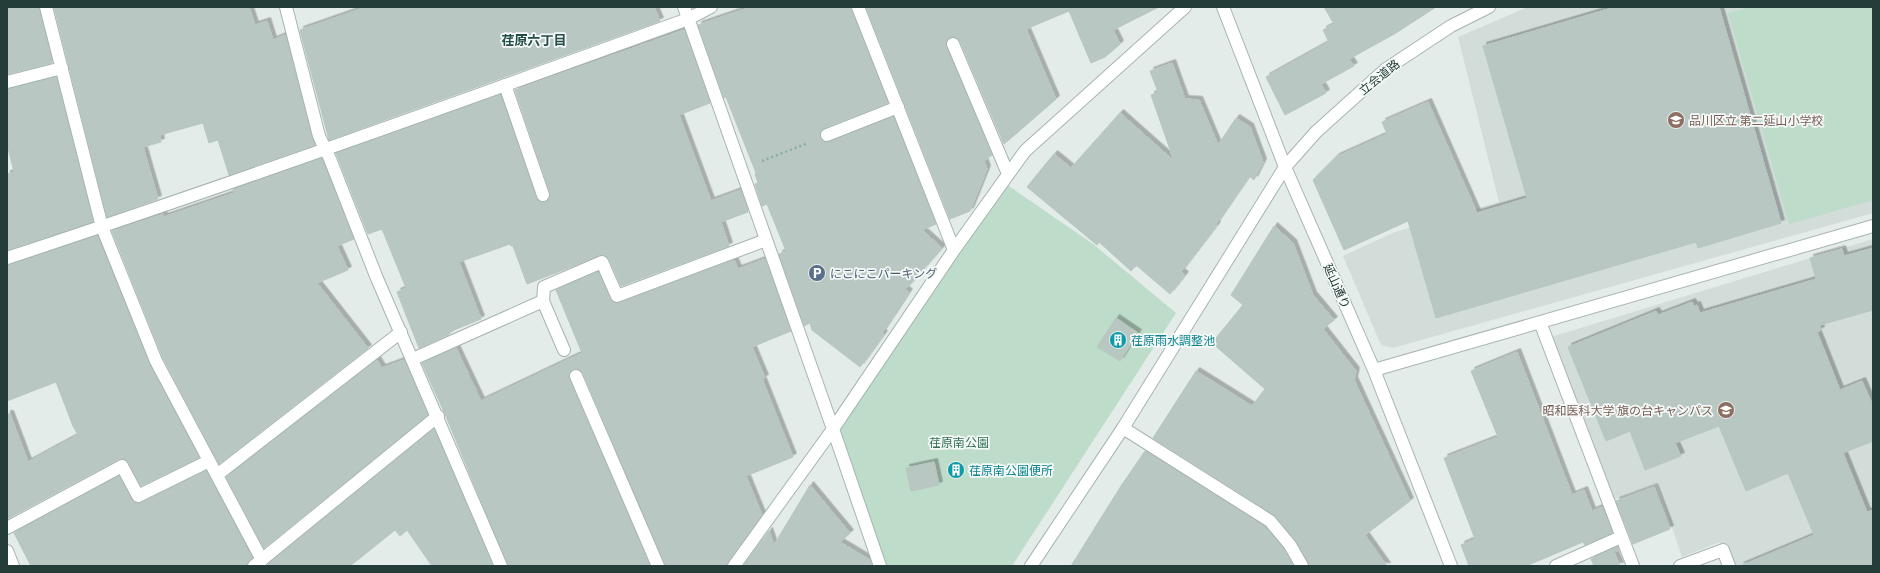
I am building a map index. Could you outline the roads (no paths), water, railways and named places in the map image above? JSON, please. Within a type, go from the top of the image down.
[{"type":"street","points":[[46,7],[102,227],[156,361],[217,475],[258,563],[438,416]]},
{"type":"street","points":[[286,7],[319,136],[376,276],[438,416],[501,566]]},
{"type":"street","points":[[684,7],[880,566]]},
{"type":"street","points":[[7,258],[102,227],[505,85],[688,19],[711,7]]},
{"type":"street","points":[[858,7],[954,250]]},
{"type":"street","points":[[734,566],[833,429],[954,250],[1025,151],[1185,7]]},
{"type":"street","name":"延山通り","points":[[1223,7],[1284,167],[1374,370],[1451,566]]},
{"type":"street","name":"立会道路","points":[[1031,566],[1123,428],[1284,167],[1316,132],[1386,69],[1451,26],[1489,7]]},
{"type":"street","points":[[953,44],[1008,174]]},
{"type":"street","points":[[7,82],[62,68]]},
{"type":"street","points":[[505,85],[543,195]]},
{"type":"street","points":[[827,135],[898,108]]},
{"type":"street","points":[[1374,370],[1873,226]]},
{"type":"street","points":[[564,350],[543,301],[544,287],[602,262],[617,296],[766,240]]},
{"type":"street","points":[[413,359],[543,301]]},
{"type":"street","points":[[1540,322],[1633,566]]},
{"type":"street","points":[[217,475],[401,332]]},
{"type":"street","points":[[576,376],[658,566]]},
{"type":"street","points":[[1123,428],[1270,521],[1290,545],[1302,566]]},
{"type":"street","points":[[7,528],[122,466],[138,496],[209,461]]},
{"type":"street","points":[[1556,566],[1621,537]]},
{"type":"street","points":[[1680,566],[1723,550],[1729,566]]},
{"type":"street","points":[[7,551],[13,566]]},
{"type":"place","name":"品川区立 第二延山小学校","points":[[1676,120]]},
{"type":"place","name":"にこにこパーキング","points":[[817,273]]},
{"type":"place","name":"荏原雨水調整池","points":[[1118,340]]},
{"type":"place","name":"昭和医科大学 旗の台キャンパス","points":[[1726,410]]},
{"type":"place","name":"荏原南公園便所","points":[[956,470]]},
{"type":"district","name":"荏原六丁目","points":[[534,40]]},
{"type":"park label","name":"荏原南公園","points":[[959,442]]}]
